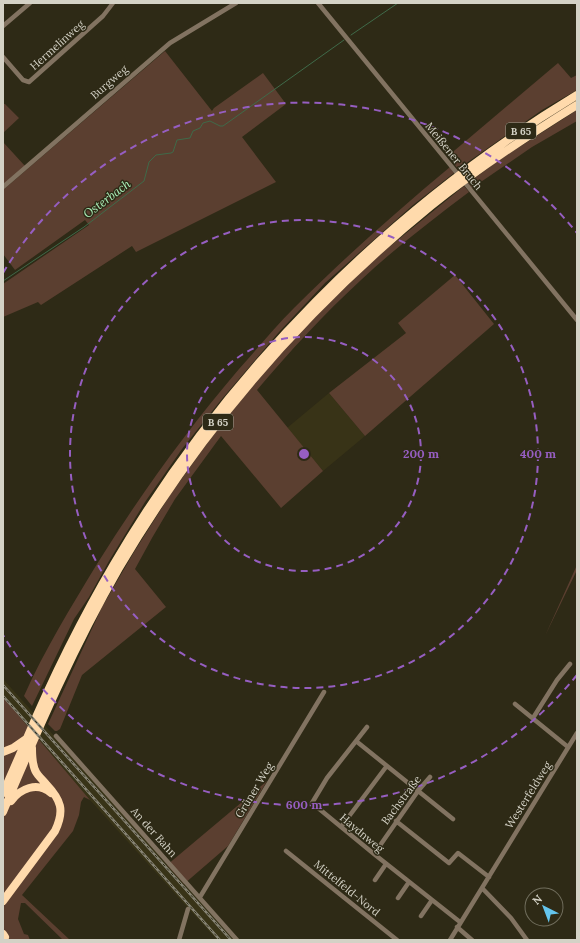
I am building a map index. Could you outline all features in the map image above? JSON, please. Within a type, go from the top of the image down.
[{"type":"highway","name":"B 65","points":[[3,813],[30,742],[81,622],[114,564],[162,488],[210,422],[258,363],[312,305],[375,245],[468,173],[498,147],[577,95]]},
{"type":"highway","name":"B 65","points":[[468,173],[577,105]]},
{"type":"highway","name":"B 65","points":[[3,793],[30,742]]},
{"type":"highway","points":[[3,752],[30,742],[36,772],[55,794],[60,803],[61,813],[60,821],[55,831],[3,901]]},
{"type":"highway","points":[[3,813],[17,794],[28,788],[42,788],[49,791],[57,804],[59,813],[57,822],[52,830],[3,895]]},
{"type":"street","points":[[3,26],[30,3]]},
{"type":"street","name":"Hermelinweg","points":[[3,57],[23,80],[29,82],[103,16],[113,3]]},
{"type":"street","name":"Burgweg","points":[[3,187],[170,43],[227,5],[236,3]]},
{"type":"street","name":"Meißener Bruch","points":[[318,3],[577,320]]},
{"type":"street","points":[[533,718],[557,680],[570,664]]},
{"type":"street","name":"Grüner Weg","points":[[200,897],[324,692]]},
{"type":"street","points":[[515,704],[568,747]]},
{"type":"street","name":"Haydnweg","points":[[367,727],[327,778],[312,803],[460,922]]},
{"type":"street","name":"Westerfeldweg","points":[[450,940],[577,733]]},
{"type":"street","name":"An der Bahn","points":[[56,736],[237,940]]},
{"type":"street","points":[[356,741],[386,767],[453,819]]},
{"type":"street","points":[[341,827],[386,767]]},
{"type":"street","name":"Bachstraße","points":[[374,854],[418,791],[430,777]]},
{"type":"street","points":[[396,822],[450,863],[458,853],[489,876]]},
{"type":"street","name":"Mittelfeld-Nord","points":[[286,851],[397,940]]},
{"type":"street","name":"Haydnweg","points":[[374,880],[386,864]]},
{"type":"street","points":[[398,898],[409,882]]},
{"type":"street","points":[[482,888],[511,918],[527,940]]},
{"type":"street","points":[[421,916],[432,900]]},
{"type":"street","points":[[179,940],[188,909]]},
{"type":"street","points":[[457,927],[472,940]]},
{"type":"shaded area","points":[[165,51],[212,111],[214,108],[263,73],[286,104],[242,137],[276,182],[136,252],[132,246],[41,305],[38,302],[3,317],[3,284],[89,225],[85,220],[15,270],[3,254],[3,190]]},
{"type":"shaded area","points":[[558,63],[571,78],[577,75],[577,90],[542,110],[458,169],[448,156]]},
{"type":"shaded area","points":[[3,104],[5,104],[19,118],[3,133]]},
{"type":"shaded area","points":[[577,110],[577,121],[532,147],[472,188],[468,183],[499,160]]},
{"type":"shaded area","points":[[3,142],[25,166],[3,185]]},
{"type":"shaded area","points":[[450,167],[454,173],[413,205],[325,283],[279,332],[221,400],[182,449],[145,502],[89,597],[74,619],[32,706],[24,696],[49,645],[68,612],[130,513],[201,416],[239,369],[294,308],[370,236]]},
{"type":"shaded area","points":[[464,186],[469,192],[400,245],[361,280],[308,333],[257,390],[323,471],[281,508],[221,436],[175,499],[135,569],[166,607],[82,675],[60,729],[55,731],[48,724],[102,607],[170,495],[208,442],[255,382],[296,336],[330,302],[378,256]]},
{"type":"shaded area","points":[[455,275],[494,324],[365,436],[329,393],[406,333],[398,323]]},
{"type":"shaded area","points":[[329,393],[365,436],[323,471],[287,428]]},
{"type":"shaded area","points":[[577,565],[577,570],[545,636]]},
{"type":"shaded area","points":[[3,679],[111,799],[158,855],[234,940],[217,940],[90,800],[3,697]]},
{"type":"shaded area","points":[[3,697],[90,800],[84,797],[81,802],[79,815],[73,831],[22,895],[70,940],[63,940],[25,903],[21,903],[18,919],[24,934],[28,935],[30,940],[3,940]]},
{"type":"shaded area","points":[[267,781],[228,846],[184,884],[167,865]]},
{"type":"waterway","name":"Osterbach","points":[[351,35],[398,3]]},
{"type":"waterway","name":"Osterbach","points":[[3,281],[84,227],[144,181],[149,162],[156,155],[173,152],[177,140],[190,138],[193,131],[200,128],[203,123],[210,121],[223,126],[344,40]]},
{"type":"railway","points":[[3,685],[231,940]]},
{"type":"railway","points":[[3,696],[220,940]]}]
